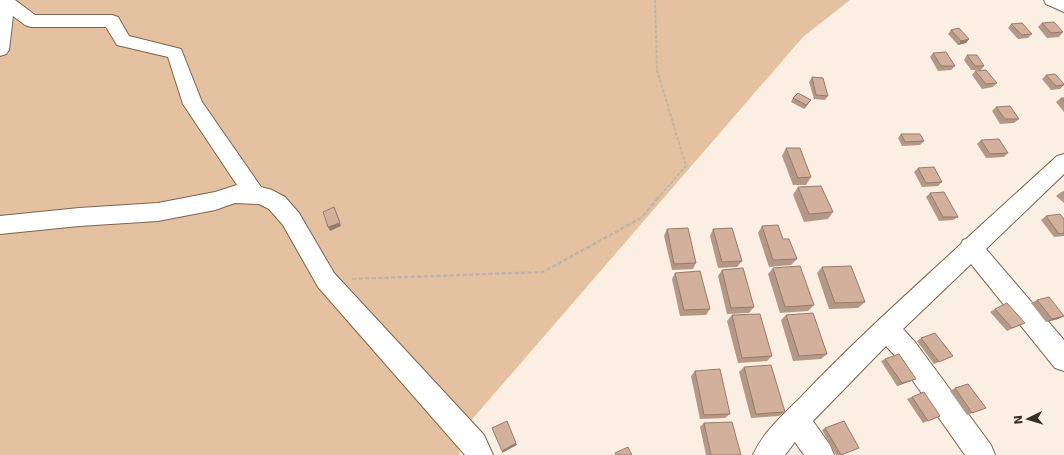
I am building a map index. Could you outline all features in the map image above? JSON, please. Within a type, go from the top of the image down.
[{"type":"street","points":[[1052,0],[1064,7]]},
{"type":"street","points":[[7,2],[31,22],[112,21],[123,41],[175,53],[193,104],[254,194]]},
{"type":"street","points":[[0,50],[7,2]]},
{"type":"street","points":[[767,455],[796,419],[884,330],[1064,162]]},
{"type":"street","points":[[0,225],[79,217],[158,212],[215,201],[235,194],[254,194],[264,196],[277,203],[291,219],[326,280],[474,445],[479,455]]},
{"type":"street","points":[[971,248],[1064,359]]},
{"type":"street","points":[[884,330],[897,340],[906,350],[981,455]]},
{"type":"street","points":[[796,419],[820,455]]},
{"type":"path","points":[[326,280],[543,272],[641,218],[686,166],[657,70],[655,0]]},
{"type":"shaded area","points":[[0,0],[850,0],[803,37],[456,438],[460,455],[0,455]]},
{"type":"building","points":[[1054,22],[1063,32],[1051,33],[1042,23]]},
{"type":"building","points":[[1022,23],[1032,34],[1022,35],[1011,24]]},
{"type":"building","points":[[959,28],[969,39],[961,41],[951,30]]},
{"type":"building","points":[[946,52],[955,66],[941,66],[933,53]]},
{"type":"building","points":[[967,55],[977,55],[984,66],[975,66]]},
{"type":"building","points":[[986,70],[997,83],[986,84],[975,71]]},
{"type":"building","points":[[1055,74],[1064,85],[1056,86],[1046,75]]},
{"type":"building","points":[[812,77],[823,78],[828,96],[816,95]]},
{"type":"building","points":[[798,93],[811,100],[806,105],[793,98]]},
{"type":"building","points":[[1010,106],[1019,119],[1005,119],[996,107]]},
{"type":"building","points":[[901,134],[920,134],[924,141],[905,142]]},
{"type":"building","points":[[999,139],[1008,153],[990,154],[981,140]]},
{"type":"building","points":[[786,148],[800,148],[811,177],[798,178]]},
{"type":"building","points":[[934,167],[942,182],[926,183],[918,168]]},
{"type":"building","points":[[821,186],[833,212],[809,214],[798,187]]},
{"type":"building","points":[[944,192],[958,217],[943,217],[930,193]]},
{"type":"building","points":[[334,207],[340,223],[328,227],[323,212]]},
{"type":"building","points":[[1060,214],[1064,219],[1064,233],[1059,234],[1046,216]]},
{"type":"building","points":[[778,225],[783,239],[789,239],[797,259],[773,260],[762,226]]},
{"type":"building","points":[[688,228],[696,263],[674,264],[667,229]]},
{"type":"building","points":[[732,228],[742,261],[722,262],[713,229]]},
{"type":"building","points":[[800,266],[814,305],[785,307],[773,268]]},
{"type":"building","points":[[851,266],[865,302],[835,303],[822,267]]},
{"type":"building","points":[[743,268],[754,307],[731,308],[722,270]]},
{"type":"building","points":[[700,271],[710,309],[684,310],[675,273]]},
{"type":"building","points":[[1049,297],[1064,316],[1052,319],[1037,300]]},
{"type":"building","points":[[1007,303],[1025,323],[1012,328],[995,309]]},
{"type":"building","points":[[813,313],[827,354],[799,356],[786,315]]},
{"type":"building","points":[[760,314],[772,356],[742,358],[732,315]]},
{"type":"building","points":[[935,333],[953,356],[939,362],[921,338]]},
{"type":"building","points":[[899,354],[916,379],[902,383],[885,359]]},
{"type":"building","points":[[771,365],[785,412],[756,414],[744,367]]},
{"type":"building","points":[[720,369],[730,414],[704,415],[695,371]]},
{"type":"building","points":[[968,384],[986,408],[972,413],[955,388]]},
{"type":"building","points":[[924,392],[940,416],[928,421],[912,397]]},
{"type":"building","points":[[507,421],[516,443],[502,451],[492,428]]},
{"type":"building","points":[[844,421],[859,448],[841,455],[825,428]]},
{"type":"building","points":[[732,422],[741,455],[711,455],[704,423]]},
{"type":"building","points":[[628,447],[632,455],[616,455],[615,453]]}]
